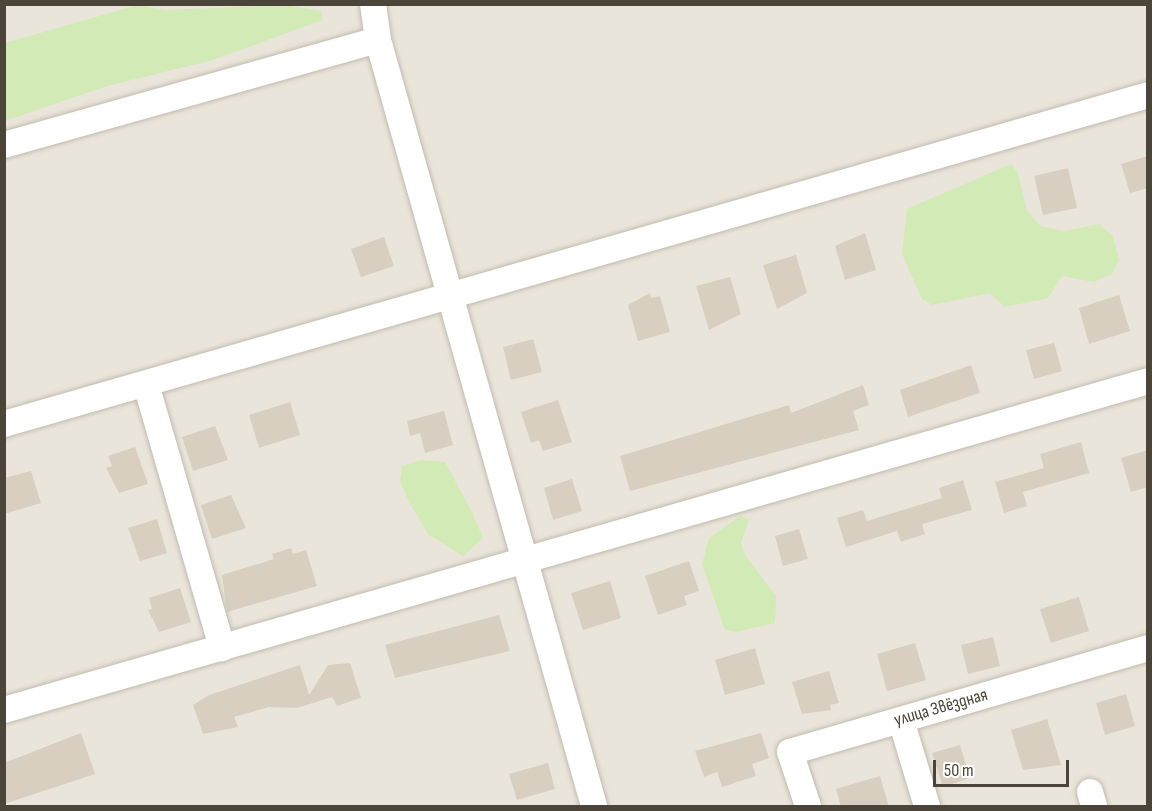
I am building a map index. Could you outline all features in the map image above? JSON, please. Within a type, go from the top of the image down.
[{"type":"lane","points":[[373,4],[378,40],[594,807]]},
{"type":"lane","points":[[4,145],[378,40]]},
{"type":"lane","points":[[4,424],[450,299],[1148,95]]},
{"type":"lane","points":[[4,710],[1148,381]]},
{"type":"lane","points":[[146,384],[222,648]]},
{"type":"lane","name":"улица Звёздная","points":[[808,807],[790,752],[1148,648]]},
{"type":"lane","points":[[901,720],[927,807]]},
{"type":"shaded area","points":[[5,5],[1147,5],[1147,806],[5,806]]},
{"type":"green space","points":[[138,5],[165,10],[285,5],[321,11],[323,20],[213,60],[107,86],[5,121],[5,43]]},
{"type":"green space","points":[[1011,164],[1018,173],[1027,211],[1041,226],[1064,231],[1099,224],[1113,236],[1119,260],[1112,274],[1094,282],[1062,276],[1048,298],[1005,307],[990,293],[932,305],[922,299],[902,254],[907,209]]},
{"type":"green space","points":[[421,460],[445,462],[472,512],[483,538],[463,556],[429,535],[410,504],[400,481],[402,466]]},
{"type":"green space","points":[[740,516],[749,520],[741,543],[745,555],[776,596],[775,623],[737,632],[725,630],[702,564],[709,538]]},
{"type":"building","points":[[1148,156],[1148,188],[1130,193],[1121,164]]},
{"type":"building","points":[[1068,168],[1077,208],[1043,215],[1034,176]]},
{"type":"building","points":[[865,233],[876,270],[845,280],[835,246]]},
{"type":"building","points":[[384,237],[394,266],[361,277],[351,249]]},
{"type":"building","points":[[796,255],[807,293],[777,309],[763,265]]},
{"type":"building","points":[[730,277],[741,314],[709,330],[696,286]]},
{"type":"building","points":[[650,293],[651,298],[660,296],[670,332],[638,341],[628,305]]},
{"type":"building","points":[[1119,295],[1130,331],[1089,344],[1079,308]]},
{"type":"building","points":[[533,339],[542,372],[511,380],[503,347]]},
{"type":"building","points":[[1054,343],[1062,371],[1034,379],[1026,350]]},
{"type":"building","points":[[971,365],[980,393],[908,417],[900,390]]},
{"type":"building","points":[[863,385],[869,405],[853,411],[859,430],[630,491],[620,456],[789,405],[791,413]]},
{"type":"building","points":[[558,400],[572,442],[543,451],[539,440],[531,443],[521,412]]},
{"type":"building","points":[[290,402],[300,435],[259,448],[249,415]]},
{"type":"building","points":[[444,411],[453,445],[425,453],[420,433],[410,436],[407,421]]},
{"type":"building","points":[[215,426],[228,460],[193,471],[182,437]]},
{"type":"building","points":[[1081,442],[1089,473],[1023,492],[1027,506],[1004,513],[995,482],[1044,468],[1040,454]]},
{"type":"building","points":[[135,447],[148,484],[119,493],[106,468],[112,466],[108,456]]},
{"type":"building","points":[[1148,450],[1148,487],[1131,492],[1121,458]]},
{"type":"building","points":[[31,471],[41,503],[4,514],[4,478]]},
{"type":"building","points":[[572,479],[582,511],[553,520],[544,488]]},
{"type":"building","points":[[963,480],[972,510],[922,524],[925,534],[901,542],[897,531],[846,547],[837,518],[863,510],[867,521],[942,498],[939,488]]},
{"type":"building","points":[[231,495],[246,528],[212,539],[201,505]]},
{"type":"building","points":[[157,519],[167,553],[140,561],[128,528]]},
{"type":"building","points":[[799,529],[808,559],[783,566],[775,536]]},
{"type":"building","points":[[291,548],[293,554],[306,550],[317,586],[227,612],[222,575],[274,559],[272,554]]},
{"type":"building","points":[[689,561],[699,591],[684,596],[687,605],[658,615],[645,576]]},
{"type":"building","points":[[610,581],[621,618],[583,630],[571,593]]},
{"type":"building","points":[[180,588],[191,622],[159,632],[148,610],[152,609],[149,598]]},
{"type":"building","points":[[1079,597],[1089,631],[1051,643],[1040,609]]},
{"type":"building","points":[[499,615],[510,651],[395,678],[385,645]]},
{"type":"building","points":[[993,637],[1000,666],[968,674],[961,645]]},
{"type":"building","points":[[915,643],[926,680],[887,691],[877,654]]},
{"type":"building","points":[[755,648],[765,684],[725,695],[715,660]]},
{"type":"building","points":[[350,663],[361,698],[337,706],[332,697],[297,708],[269,707],[234,717],[238,727],[203,734],[193,705],[209,695],[300,665],[309,695],[328,665]]},
{"type":"building","points":[[829,671],[839,703],[830,705],[831,710],[802,714],[792,682]]},
{"type":"building","points":[[1126,694],[1135,726],[1105,735],[1096,703]]},
{"type":"building","points":[[1047,719],[1061,765],[1023,770],[1011,730]]},
{"type":"building","points":[[81,733],[95,774],[4,804],[4,763]]},
{"type":"building","points":[[761,733],[769,758],[752,764],[756,776],[722,787],[717,772],[704,777],[695,751]]},
{"type":"building","points":[[960,745],[970,778],[943,787],[932,753]]},
{"type":"building","points":[[548,763],[555,789],[517,800],[509,774]]},
{"type":"building","points":[[880,776],[889,807],[841,807],[836,789]]}]
